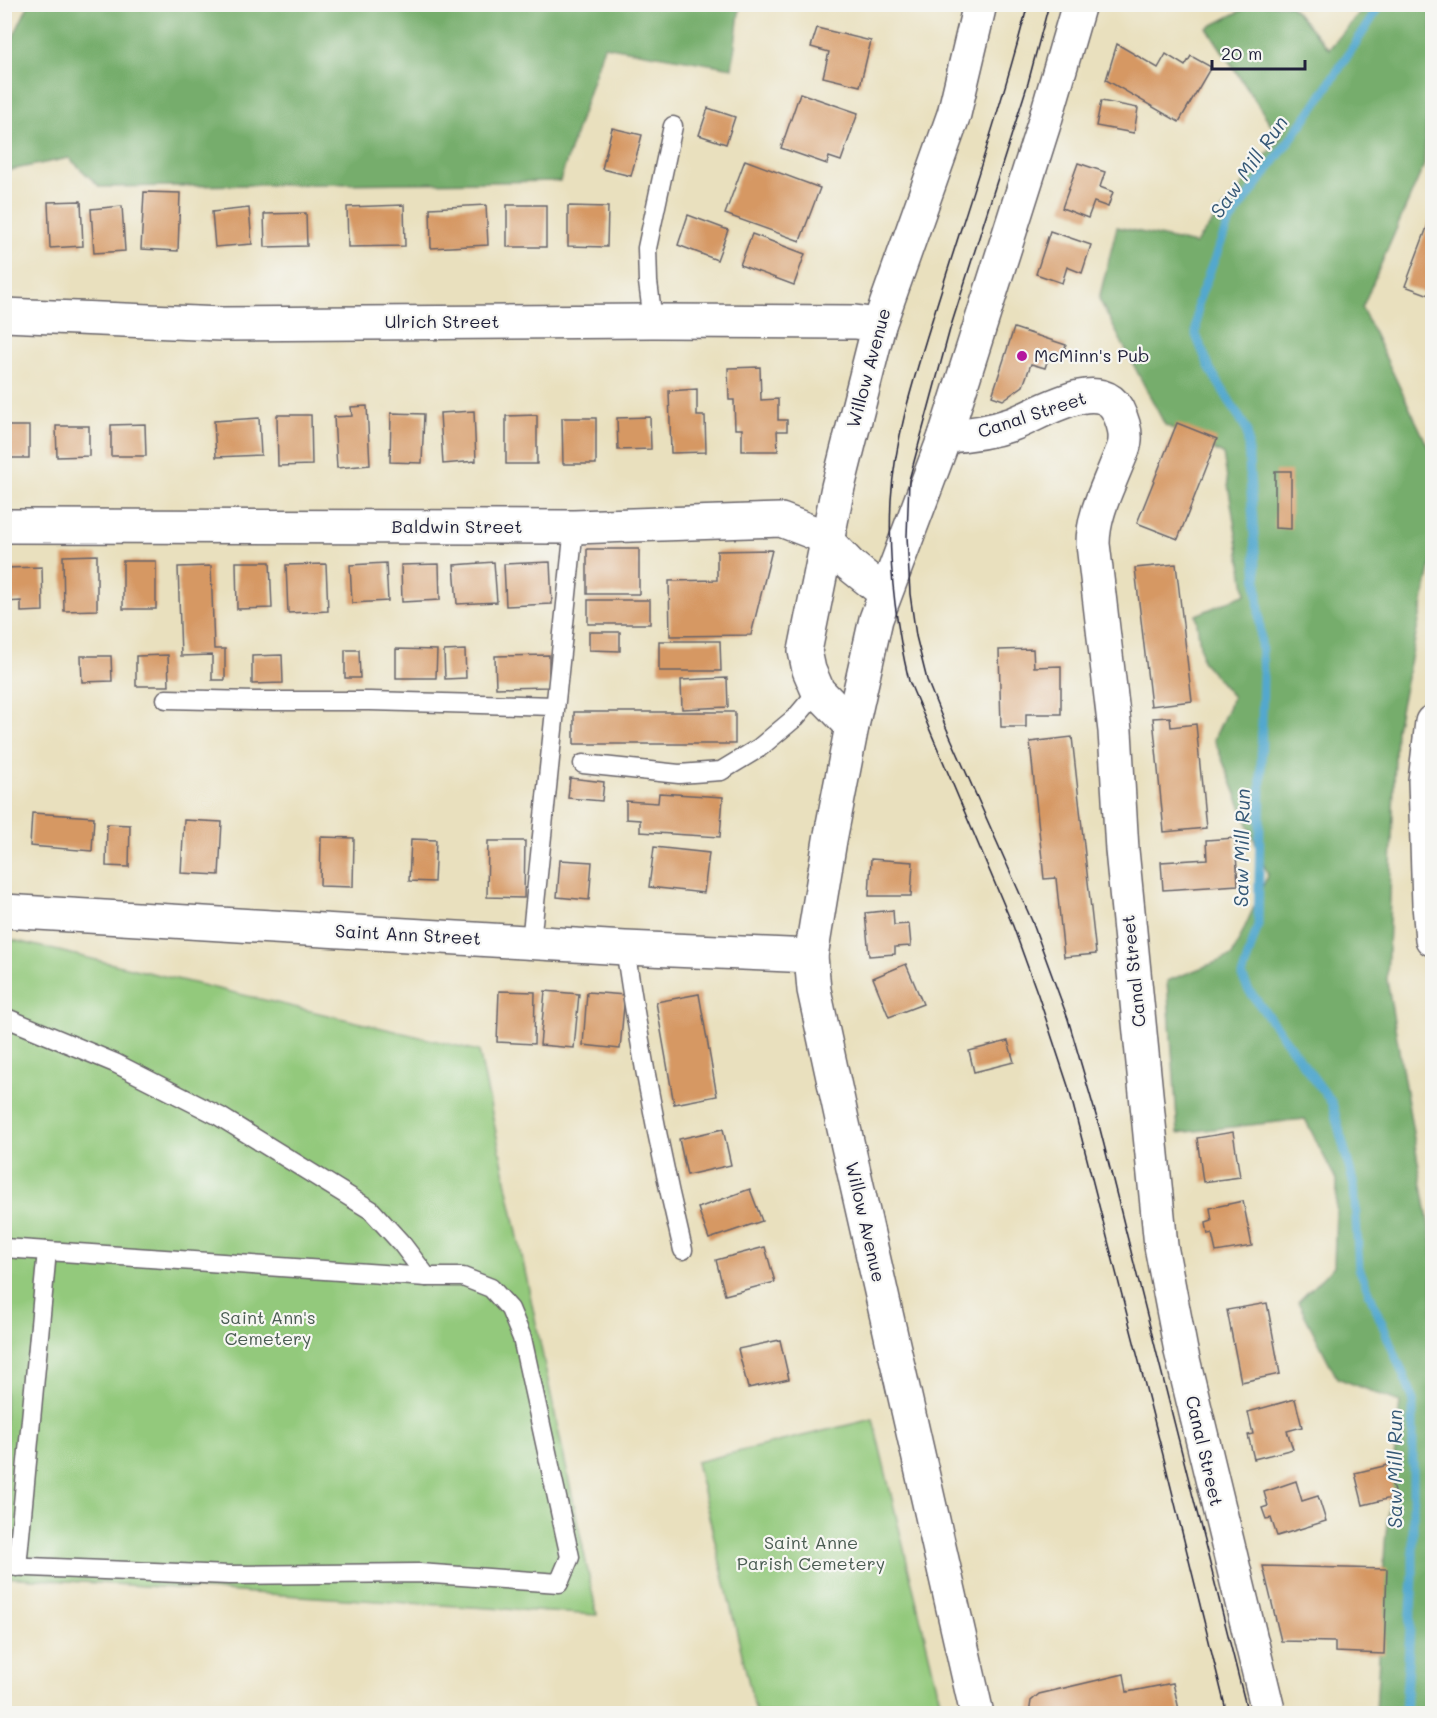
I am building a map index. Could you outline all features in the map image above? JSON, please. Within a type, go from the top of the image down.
[{"type":"street","name":"Willow Avenue","points":[[852,726],[818,691],[809,670],[805,651],[838,487],[879,325],[954,114],[980,4]]},
{"type":"street","name":"Willow Avenue","points":[[976,1713],[843,1124],[814,990],[811,956],[830,840],[876,619],[945,436],[1044,124],[1079,4]]},
{"type":"street","name":"Ulrich Street","points":[[4,315],[221,324],[653,321],[855,322],[879,325]]},
{"type":"street","name":"Canal Street","points":[[945,436],[984,433],[1084,396],[1099,395],[1107,398],[1115,405],[1124,422],[1125,442],[1098,511],[1093,527],[1093,544],[1115,731],[1122,849],[1161,1246],[1180,1351],[1269,1713]]},
{"type":"street","name":"Baldwin Street","points":[[4,526],[573,527],[781,520],[815,533],[827,541],[850,565],[885,593]]},
{"type":"street","points":[[1432,722],[1425,782],[1432,939]]},
{"type":"street","name":"Saint Ann Street","points":[[4,911],[625,948],[811,956]]},
{"type":"lane","points":[[653,321],[647,249],[673,126]]},
{"type":"lane","points":[[531,942],[573,527]]},
{"type":"lane","points":[[583,764],[678,774],[721,771],[759,748],[796,717],[818,691]]},
{"type":"lane","points":[[166,699],[555,706]]},
{"type":"lane","points":[[625,948],[663,1170],[683,1250]]},
{"type":"lane","points":[[4,1017],[115,1063],[219,1116],[370,1210],[402,1244],[427,1277]]},
{"type":"lane","points":[[4,1248],[427,1277],[463,1277],[491,1288],[510,1309],[522,1338],[570,1557],[559,1583],[419,1573],[229,1575],[11,1567],[47,1251]]},
{"type":"green space","points":[[29,4],[740,5],[732,68],[604,46],[560,181],[100,187],[69,158],[5,171],[5,54]]},
{"type":"green space","points":[[1252,5],[1290,5],[1329,49],[1366,5],[1432,5],[1432,86],[1428,89],[1424,165],[1362,308],[1432,455],[1432,560],[1396,729],[1387,980],[1432,1244],[1432,1713],[1376,1713],[1385,1543],[1400,1402],[1337,1378],[1298,1302],[1334,1266],[1337,1182],[1305,1119],[1178,1133],[1167,981],[1232,956],[1268,875],[1214,739],[1233,697],[1202,661],[1196,615],[1246,594],[1223,454],[1165,425],[1099,299],[1117,227],[1195,244],[1280,138],[1207,28]]},
{"type":"green space","name":"Saint Ann's Cemetery","points":[[4,938],[479,1051],[597,1615],[5,1577]]},
{"type":"green space","name":"Saint Anne Parish Cemetery","points":[[873,1419],[943,1713],[756,1713],[696,1462]]},
{"type":"building","points":[[817,28],[871,41],[860,86],[823,77],[829,52],[811,47]]},
{"type":"building","points":[[1117,44],[1158,68],[1166,54],[1185,66],[1191,56],[1211,67],[1179,122],[1106,80]]},
{"type":"building","points":[[800,93],[858,113],[841,161],[829,157],[827,164],[781,148]]},
{"type":"building","points":[[1101,101],[1138,108],[1134,133],[1096,126]]},
{"type":"building","points":[[708,108],[735,117],[726,144],[699,135]]},
{"type":"building","points":[[612,128],[642,135],[631,176],[602,169]]},
{"type":"building","points":[[745,160],[820,188],[800,241],[725,214]]},
{"type":"building","points":[[1078,163],[1105,172],[1100,187],[1113,192],[1108,207],[1094,202],[1088,218],[1062,208]]},
{"type":"building","points":[[144,192],[180,193],[178,251],[141,249]]},
{"type":"building","points":[[81,201],[83,246],[50,248],[48,202]]},
{"type":"building","points":[[404,205],[405,246],[348,247],[347,207]]},
{"type":"building","points":[[486,205],[488,245],[431,248],[430,208]]},
{"type":"building","points":[[507,205],[546,205],[546,247],[507,247]]},
{"type":"building","points":[[122,206],[125,251],[94,253],[91,209]]},
{"type":"building","points":[[568,206],[608,207],[607,247],[568,246]]},
{"type":"building","points":[[249,208],[252,244],[215,247],[212,212]]},
{"type":"building","points":[[306,213],[307,246],[265,247],[264,214]]},
{"type":"building","points":[[1432,214],[1432,296],[1405,286]]},
{"type":"building","points":[[688,215],[728,230],[717,260],[678,245]]},
{"type":"building","points":[[1050,231],[1091,245],[1082,273],[1067,267],[1062,283],[1036,274]]},
{"type":"building","points":[[752,234],[805,254],[794,285],[740,265]]},
{"type":"building","points":[[1014,328],[1066,345],[1062,357],[1050,353],[1045,368],[1031,364],[1023,386],[1003,400],[992,396]]},
{"type":"building","points":[[760,367],[761,400],[778,399],[778,420],[787,420],[787,431],[777,431],[778,451],[742,451],[742,429],[735,429],[734,400],[729,400],[728,368]]},
{"type":"building","points":[[697,389],[697,416],[705,416],[706,452],[671,453],[669,391]]},
{"type":"building","points":[[367,406],[370,465],[337,468],[334,417],[352,416],[351,407]]},
{"type":"building","points":[[474,411],[476,461],[443,464],[440,413]]},
{"type":"building","points":[[391,413],[424,414],[422,463],[390,462]]},
{"type":"building","points":[[277,415],[311,415],[312,465],[278,466]]},
{"type":"building","points":[[537,415],[537,464],[506,464],[506,416]]},
{"type":"building","points":[[650,417],[651,449],[618,450],[617,418]]},
{"type":"building","points":[[259,418],[261,455],[216,457],[214,421]]},
{"type":"building","points":[[562,418],[596,418],[596,464],[563,464]]},
{"type":"building","points":[[1177,423],[1217,439],[1178,539],[1137,523]]},
{"type":"building","points":[[145,424],[146,456],[111,456],[111,425]]},
{"type":"building","points":[[4,426],[29,426],[29,458],[4,458]]},
{"type":"building","points":[[56,426],[89,426],[89,456],[57,457]]},
{"type":"building","points":[[1275,471],[1291,471],[1291,529],[1275,528]]},
{"type":"building","points":[[587,549],[639,549],[639,594],[587,594]]},
{"type":"building","points":[[772,550],[751,635],[670,636],[669,581],[717,580],[717,551]]},
{"type":"building","points":[[97,555],[97,610],[64,611],[63,556]]},
{"type":"building","points":[[123,561],[156,561],[156,609],[123,609]]},
{"type":"building","points":[[236,562],[270,562],[272,608],[237,609]]},
{"type":"building","points":[[494,562],[497,602],[457,604],[454,565]]},
{"type":"building","points":[[550,562],[552,604],[506,606],[504,564]]},
{"type":"building","points":[[386,563],[388,601],[352,603],[350,565]]},
{"type":"building","points":[[326,564],[328,611],[288,613],[286,565]]},
{"type":"building","points":[[439,564],[440,600],[402,602],[401,565]]},
{"type":"building","points":[[1176,564],[1192,701],[1151,706],[1135,568]]},
{"type":"building","points":[[211,566],[214,649],[225,649],[225,680],[212,680],[212,655],[181,656],[178,567]]},
{"type":"building","points":[[42,567],[43,611],[21,612],[21,601],[4,602],[4,568]]},
{"type":"building","points":[[588,600],[650,600],[650,624],[588,624]]},
{"type":"building","points":[[589,632],[620,632],[620,651],[589,650]]},
{"type":"building","points":[[659,641],[720,641],[721,671],[659,671]]},
{"type":"building","points":[[396,649],[437,650],[436,678],[396,678]]},
{"type":"building","points":[[1033,649],[1034,667],[1061,666],[1061,714],[1026,714],[1026,727],[1001,727],[999,650]]},
{"type":"building","points":[[345,650],[359,650],[360,678],[345,678]]},
{"type":"building","points":[[465,650],[466,678],[445,679],[444,651]]},
{"type":"building","points":[[168,655],[169,686],[136,686],[136,656]]},
{"type":"building","points":[[282,655],[283,683],[252,684],[252,656]]},
{"type":"building","points":[[549,655],[549,687],[496,688],[495,656]]},
{"type":"building","points":[[81,656],[111,656],[112,681],[82,682]]},
{"type":"building","points":[[727,678],[728,707],[682,709],[681,680]]},
{"type":"building","points":[[574,712],[735,712],[735,744],[574,744]]},
{"type":"building","points":[[1170,717],[1171,727],[1196,724],[1206,828],[1164,832],[1153,718]]},
{"type":"building","points":[[1072,737],[1096,954],[1064,957],[1056,878],[1044,879],[1030,742]]},
{"type":"building","points":[[570,778],[604,782],[602,801],[568,798]]},
{"type":"building","points":[[659,793],[723,797],[720,837],[640,832],[640,820],[626,819],[626,801],[658,803]]},
{"type":"building","points":[[32,813],[94,817],[92,851],[30,846]]},
{"type":"building","points":[[184,820],[222,822],[219,875],[181,873]]},
{"type":"building","points":[[107,824],[130,825],[129,867],[106,866]]},
{"type":"building","points":[[321,837],[354,838],[353,887],[320,886]]},
{"type":"building","points":[[1235,838],[1238,885],[1163,890],[1161,862],[1207,859],[1206,840]]},
{"type":"building","points":[[411,839],[436,840],[434,882],[409,881]]},
{"type":"building","points":[[488,841],[525,841],[524,898],[487,897]]},
{"type":"building","points":[[654,847],[709,853],[704,893],[649,887]]},
{"type":"building","points":[[871,859],[913,862],[911,896],[869,896]]},
{"type":"building","points":[[560,860],[592,862],[589,900],[557,897]]},
{"type":"building","points":[[893,910],[894,925],[909,924],[911,946],[895,947],[895,954],[869,956],[865,913]]},
{"type":"building","points":[[906,964],[923,1004],[889,1017],[873,978]]},
{"type":"building","points":[[499,991],[535,992],[534,1044],[497,1042]]},
{"type":"building","points":[[545,991],[579,994],[574,1048],[540,1045]]},
{"type":"building","points":[[587,992],[625,995],[620,1049],[583,1045]]},
{"type":"building","points":[[699,994],[717,1096],[674,1104],[656,1002]]},
{"type":"building","points":[[1008,1041],[1014,1062],[974,1072],[969,1051]]},
{"type":"building","points":[[723,1129],[731,1165],[687,1175],[679,1139]]},
{"type":"building","points":[[1233,1132],[1240,1177],[1203,1182],[1197,1138]]},
{"type":"building","points":[[750,1189],[762,1221],[709,1239],[698,1208]]},
{"type":"building","points":[[1243,1201],[1252,1246],[1216,1252],[1212,1234],[1208,1235],[1206,1223],[1212,1221],[1210,1208]]},
{"type":"building","points":[[765,1247],[775,1282],[725,1295],[716,1260]]},
{"type":"building","points":[[1267,1303],[1280,1374],[1241,1382],[1227,1310]]},
{"type":"building","points":[[780,1340],[789,1379],[748,1388],[738,1349]]},
{"type":"building","points":[[1295,1399],[1302,1427],[1287,1431],[1293,1449],[1254,1459],[1248,1435],[1253,1434],[1248,1412]]},
{"type":"building","points":[[1388,1465],[1395,1497],[1363,1505],[1355,1473]]},
{"type":"building","points":[[1296,1481],[1302,1501],[1318,1496],[1326,1521],[1277,1536],[1271,1518],[1266,1519],[1262,1508],[1268,1506],[1264,1492]]},
{"type":"building","points":[[1263,1566],[1387,1569],[1384,1654],[1335,1652],[1335,1642],[1281,1641]]},
{"type":"building","points":[[1124,1674],[1127,1692],[1173,1683],[1180,1714],[1029,1714],[1031,1701],[1039,1694]]},
{"type":"waterway","name":"Saw Mill Run","points":[[1381,4],[1316,104],[1228,224],[1198,302],[1196,335],[1210,369],[1247,430],[1263,672],[1258,925],[1242,976],[1248,989],[1332,1103],[1354,1185],[1359,1268],[1413,1398],[1413,1578],[1405,1714]]},
{"type":"tram line","points":[[1028,4],[902,424],[891,500],[894,591],[909,681],[1013,926],[1069,1089],[1227,1714]]},
{"type":"tram line","points":[[1049,4],[1028,83],[950,329],[909,480],[907,536],[910,594],[916,636],[927,680],[1032,921],[1068,1019],[1100,1129],[1248,1714]]},
{"type":"place","name":"McMinn's Pub","points":[[1022,356]]}]
